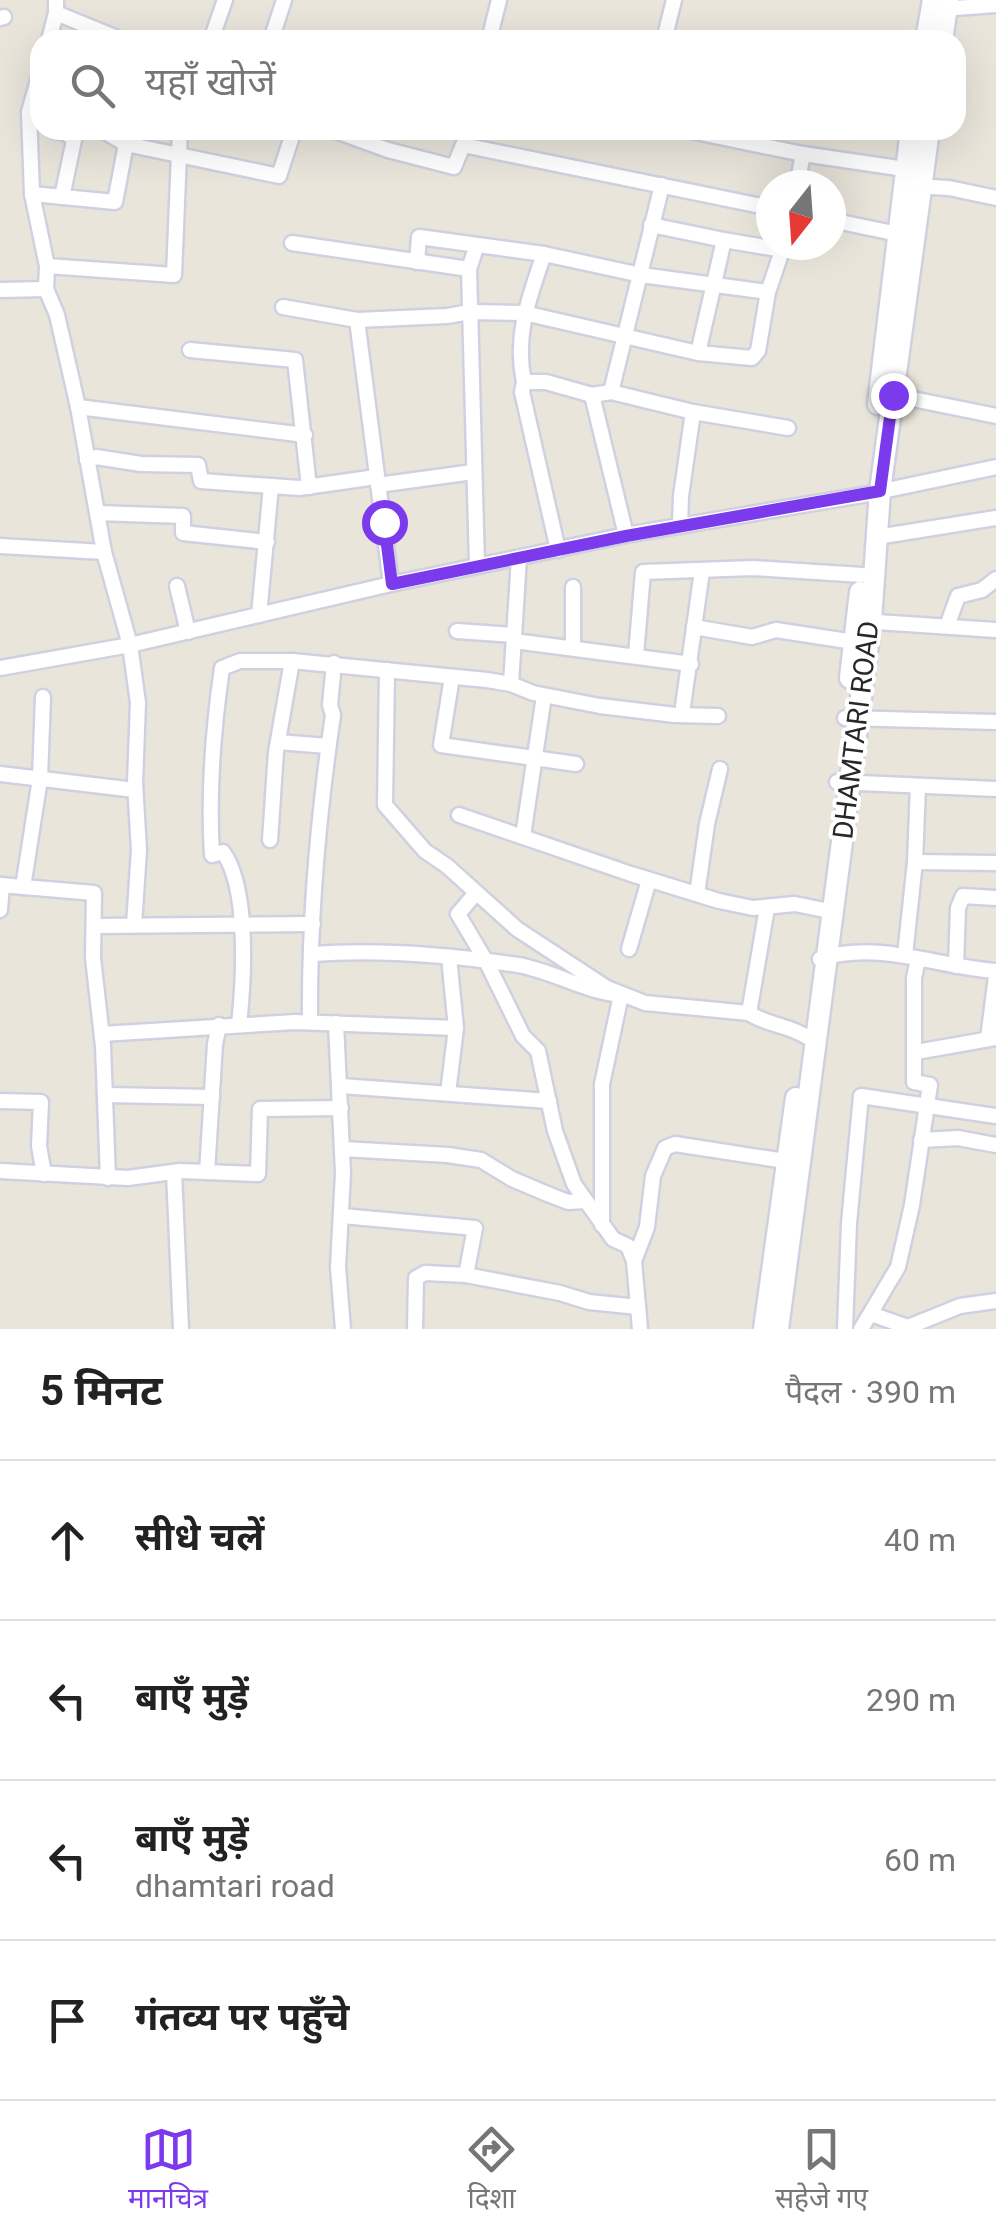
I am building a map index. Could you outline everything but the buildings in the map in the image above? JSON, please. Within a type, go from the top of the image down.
[{"type":"main road","points":[[930,30],[940,5]]},
{"type":"main road","points":[[940,5],[941,30]]},
{"type":"main road","points":[[778,1329],[852,719],[862,575],[874,493],[898,234],[910,180],[911,140]]},
{"type":"main road","name":"DHAMTARI ROAD","points":[[860,628],[877,537],[874,493],[893,395],[910,180],[925,140]]},
{"type":"main road","points":[[764,1329],[785,1161],[822,958]]},
{"type":"street","points":[[215,30],[226,0]]},
{"type":"street","points":[[277,30],[284,0]]},
{"type":"street","points":[[493,30],[499,0]]},
{"type":"street","points":[[666,30],[674,0]]},
{"type":"street","points":[[940,5],[996,5]]},
{"type":"street","points":[[56,6],[103,30]]},
{"type":"street","points":[[34,140],[32,194],[47,266],[46,289],[57,315],[78,407],[104,552],[130,645],[138,703],[134,790],[139,850],[134,925]]},
{"type":"street","points":[[62,197],[74,140]]},
{"type":"street","points":[[119,140],[279,176],[291,140]]},
{"type":"street","points":[[47,266],[174,275],[180,140]]},
{"type":"street","points":[[381,140],[454,167],[464,140]]},
{"type":"street","points":[[473,140],[756,205]]},
{"type":"street","points":[[735,140],[996,198]]},
{"type":"street","points":[[32,194],[115,202],[126,144]]},
{"type":"street","points":[[800,170],[803,154]]},
{"type":"street","points":[[611,392],[662,185]]},
{"type":"street","points":[[846,223],[898,234]]},
{"type":"street","points":[[651,225],[756,244]]},
{"type":"street","points":[[417,262],[419,237],[768,292]]},
{"type":"street","points":[[698,353],[724,240]]},
{"type":"street","points":[[292,243],[469,269]]},
{"type":"street","points":[[477,566],[469,269],[478,245]]},
{"type":"street","points":[[544,254],[524,313],[520,360],[522,392],[558,550]]},
{"type":"street","points":[[283,307],[356,320],[470,312],[524,313],[698,353],[752,358],[758,350],[768,292],[779,260]]},
{"type":"street","points":[[0,290],[46,289]]},
{"type":"street","points":[[356,320],[392,584]]},
{"type":"street","points":[[190,350],[295,360],[309,487]]},
{"type":"street","points":[[524,382],[546,382],[592,395],[611,392],[693,412],[788,428]]},
{"type":"street","points":[[592,395],[626,536]]},
{"type":"street","points":[[893,395],[996,416]]},
{"type":"street","points":[[78,407],[305,436]]},
{"type":"street","points":[[680,526],[680,496],[693,412]]},
{"type":"street","points":[[87,460],[96,457],[141,464],[198,464],[202,481],[271,486],[309,487],[473,472]]},
{"type":"street","points":[[0,668],[130,645],[477,566],[996,467]]},
{"type":"street","points":[[259,615],[271,486]]},
{"type":"street","points":[[98,513],[183,516],[184,533],[267,542]]},
{"type":"street","points":[[877,537],[996,518]]},
{"type":"street","points":[[0,546],[104,552]]},
{"type":"street","points":[[510,684],[519,558]]},
{"type":"street","points":[[636,655],[643,572],[753,568],[862,575]]},
{"type":"street","points":[[682,714],[702,571]]},
{"type":"street","points":[[947,626],[958,596],[982,590],[996,579]]},
{"type":"street","points":[[177,586],[188,632]]},
{"type":"street","points":[[573,587],[574,648]]},
{"type":"street","points":[[694,626],[752,637],[776,630],[947,626],[996,630]]},
{"type":"street","points":[[458,631],[691,664]]},
{"type":"street","points":[[239,1024],[238,890],[231,863],[223,852],[212,854],[210,838],[214,728],[222,668],[240,661],[334,663],[510,684],[544,696],[658,714],[718,716]]},
{"type":"street","points":[[270,840],[278,742],[292,661]]},
{"type":"street","points":[[310,1022],[318,825],[333,715],[330,705],[334,663]]},
{"type":"street","points":[[386,670],[385,805],[425,851],[517,929],[621,995]]},
{"type":"street","points":[[452,677],[440,745],[576,764]]},
{"type":"street","points":[[22,887],[40,780],[43,696]]},
{"type":"street","points":[[523,836],[544,696]]},
{"type":"street","points":[[852,719],[996,722]]},
{"type":"street","points":[[278,742],[328,746]]},
{"type":"street","points":[[697,894],[706,824],[720,769]]},
{"type":"street","points":[[0,774],[134,790]]},
{"type":"street","points":[[844,783],[996,788]]},
{"type":"street","points":[[861,1329],[898,1268],[930,1085],[914,1082],[911,957],[918,786]]},
{"type":"street","points":[[459,816],[697,894],[753,908],[795,904],[828,911]]},
{"type":"street","points":[[915,862],[996,863]]},
{"type":"street","points":[[629,949],[649,880]]},
{"type":"street","points":[[0,910],[1,885],[94,893],[93,958],[102,1034],[108,1178]]},
{"type":"street","points":[[475,894],[458,914],[523,1036],[538,1051],[555,1131],[574,1184],[613,1239],[628,1246],[634,1261],[640,1329]]},
{"type":"street","points":[[956,966],[958,908],[963,896],[996,898]]},
{"type":"street","points":[[748,1012],[767,908]]},
{"type":"street","points":[[94,926],[312,924]]},
{"type":"street","points":[[822,958],[860,951],[996,974],[992,1038],[916,1052]]},
{"type":"street","points":[[311,954],[450,957],[521,966],[604,994],[673,1008],[748,1012],[759,1020],[808,1037]]},
{"type":"street","points":[[448,1093],[456,1028],[450,957]]},
{"type":"street","points":[[602,1224],[602,1084],[621,995]]},
{"type":"street","points":[[102,1034],[310,1022],[456,1028]]},
{"type":"street","points":[[336,1023],[342,1108],[338,1267],[343,1329]]},
{"type":"street","points":[[207,1172],[219,1025]]},
{"type":"street","points":[[341,1086],[549,1100]]},
{"type":"street","points":[[105,1096],[212,1097]]},
{"type":"street","points":[[846,1329],[849,1223],[862,1096],[996,1116]]},
{"type":"street","points":[[0,1100],[41,1102],[39,1146],[44,1174]]},
{"type":"street","points":[[0,1172],[108,1178],[174,1172],[258,1174],[260,1108],[342,1108]]},
{"type":"street","points":[[921,1140],[958,1138],[996,1145]]},
{"type":"street","points":[[634,1261],[647,1227],[653,1176],[666,1148],[675,1144],[785,1161]]},
{"type":"street","points":[[342,1150],[481,1160],[550,1195],[568,1202],[585,1202]]},
{"type":"street","points":[[174,1172],[181,1329]]},
{"type":"street","points":[[342,1216],[474,1228],[466,1275]]},
{"type":"street","points":[[414,1329],[416,1278],[425,1273],[466,1275],[560,1292],[588,1302],[638,1307]]},
{"type":"street","points":[[871,1314],[908,1326],[960,1306],[996,1301]]},
{"type":"route","points":[[384,522],[392,584],[626,536],[880,491],[893,395]]}]
